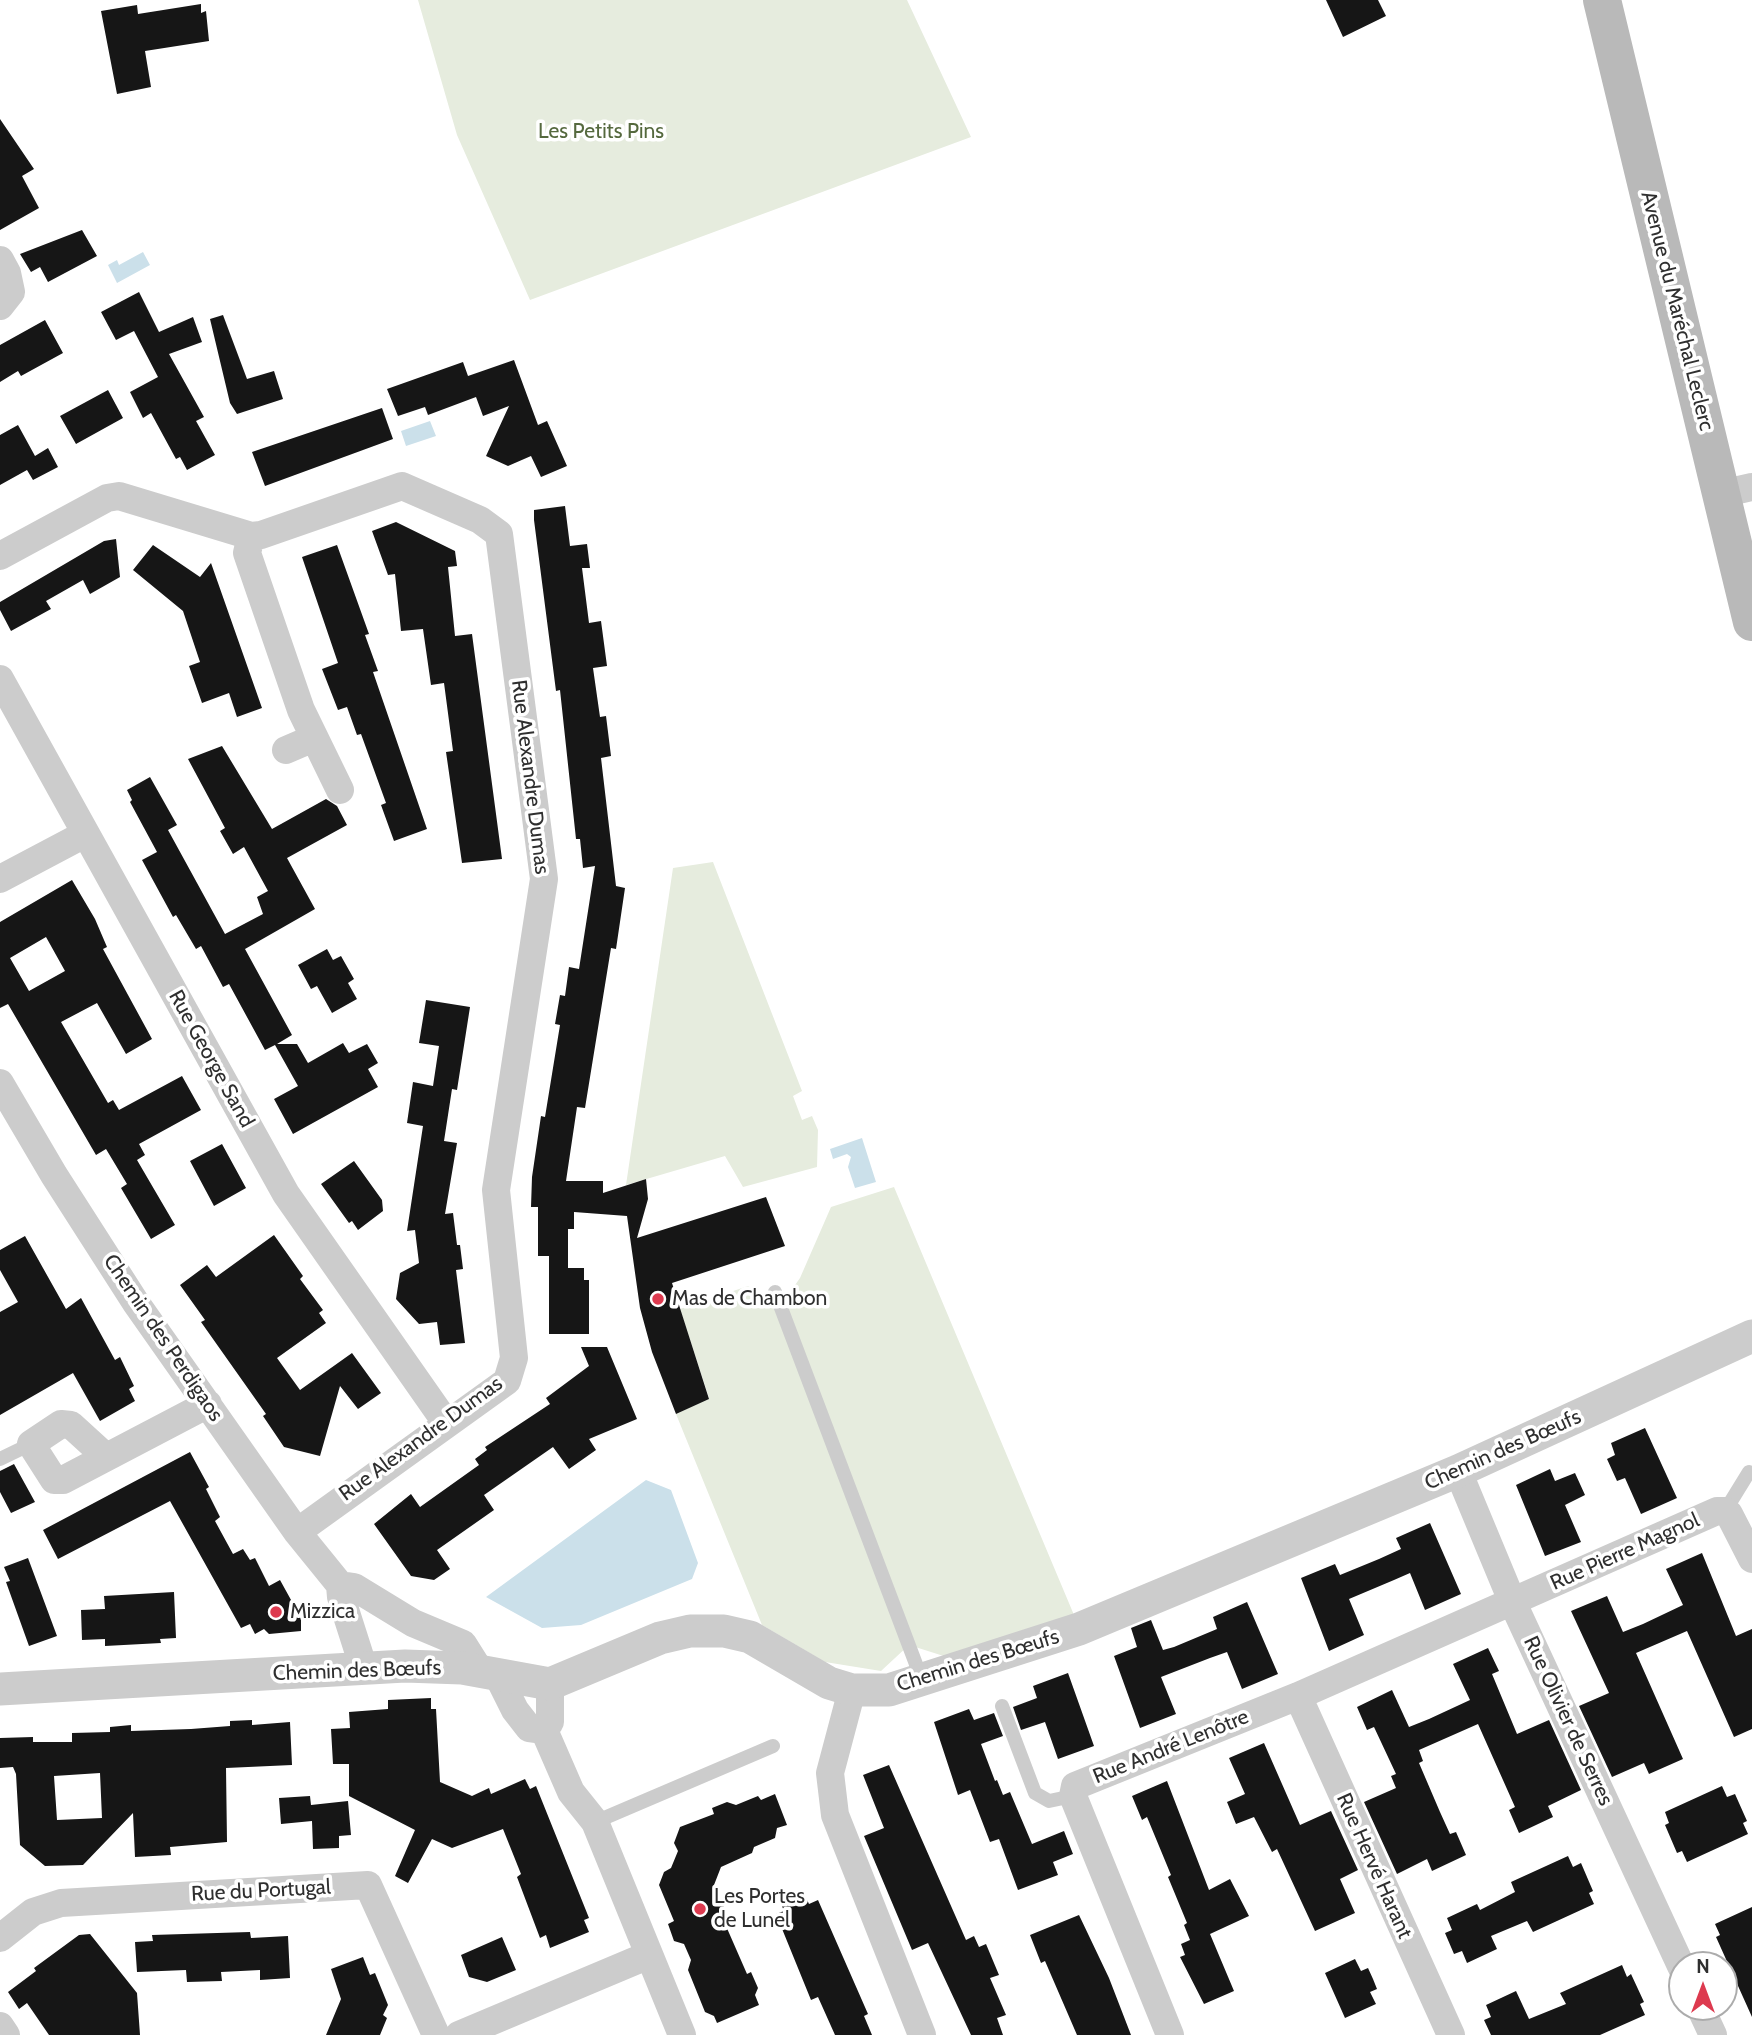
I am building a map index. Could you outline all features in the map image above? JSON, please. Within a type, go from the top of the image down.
[{"type":"main road","name":"Avenue du Maréchal Leclerc","points":[[1602,0],[1737,491],[1752,622]]},
{"type":"street","points":[[0,260],[8,273],[10,292],[0,306]]},
{"type":"street","name":"Rue Alexandre Dumas","points":[[251,536],[261,535],[402,486],[480,520],[499,534],[544,879],[496,1190],[514,1358],[507,1381],[297,1532]]},
{"type":"street","points":[[0,556],[107,498],[119,496],[251,536],[247,553],[313,738],[340,790]]},
{"type":"street","name":"Rue George Sand","points":[[0,679],[286,1194],[447,1424]]},
{"type":"street","points":[[286,750],[313,738]]},
{"type":"street","points":[[0,879],[85,834]]},
{"type":"street","name":"Chemin des Perdigaos","points":[[0,1083],[121,1280],[297,1532],[340,1585],[364,1669]]},
{"type":"street","name":"Chemin des Bœufs","points":[[0,1689],[405,1665],[488,1673],[551,1684],[571,1678],[660,1638],[690,1631],[724,1631],[750,1637],[829,1683],[852,1690],[890,1690],[1079,1629],[1458,1471],[1752,1336]]},
{"type":"street","points":[[105,1455],[71,1425],[61,1424],[31,1444],[54,1480],[63,1480],[105,1455],[208,1404]]},
{"type":"street","name":"Rue Olivier de Serres","points":[[1458,1471],[1512,1601],[1674,1951]]},
{"type":"street","name":"Rue Pierre Magnol","points":[[1512,1601],[1717,1511],[1725,1511],[1737,1527],[1752,1559]]},
{"type":"street","name":"Chemin des Perdigaos","points":[[340,1585],[354,1587],[413,1623],[463,1644],[529,1728],[544,1730]]},
{"type":"street","name":"Rue André Lenôtre","points":[[1170,2035],[1073,1796],[1075,1786],[1297,1696],[1512,1601]]},
{"type":"street","points":[[405,1665],[413,1623]]},
{"type":"street","points":[[551,1684],[550,1722],[544,1730],[571,1792],[595,1822],[682,2035]]},
{"type":"street","points":[[852,1690],[830,1773],[835,1815],[922,2035]]},
{"type":"street","name":"Rue Hervé Harant","points":[[1297,1696],[1451,2035]]},
{"type":"street","name":"Rue du Portugal","points":[[0,1938],[33,1912],[61,1903],[368,1885],[436,2035]]},
{"type":"street","points":[[458,2035],[649,1955]]},
{"type":"street","points":[[0,2026],[6,2035]]},
{"type":"lane","points":[[775,1292],[922,1681]]},
{"type":"lane","points":[[0,1460],[31,1444]]},
{"type":"lane","points":[[1725,1511],[1749,1472]]},
{"type":"lane","points":[[1002,1706],[1035,1793],[1049,1801],[1073,1796]]},
{"type":"lane","points":[[595,1822],[773,1745]]},
{"type":"green space","name":"Les Petits Pins","points":[[418,0],[907,0],[971,137],[530,300],[457,135]]},
{"type":"green space","points":[[713,862],[802,1091],[793,1096],[802,1120],[812,1116],[818,1130],[817,1167],[743,1187],[725,1156],[626,1185],[673,868]]},
{"type":"green space","points":[[894,1187],[1074,1615],[953,1659],[909,1645],[881,1671],[825,1662],[762,1625],[676,1414],[709,1398],[680,1309],[748,1286],[781,1305],[800,1278],[831,1207]]},
{"type":"water","points":[[143,252],[150,265],[117,283],[108,265],[117,260],[119,265]]},
{"type":"water","points":[[430,421],[436,436],[406,446],[401,431]]},
{"type":"water","points":[[862,1138],[876,1182],[855,1188],[848,1167],[851,1157],[847,1154],[833,1159],[830,1149]]},
{"type":"water","points":[[646,1480],[671,1490],[698,1563],[692,1579],[581,1625],[542,1628],[486,1597]]},
{"type":"building","points":[[1326,0],[1378,0],[1386,16],[1343,37]]},
{"type":"building","points":[[201,4],[201,13],[206,11],[209,41],[145,51],[151,87],[117,94],[101,11],[137,5],[138,14]]},
{"type":"building","points":[[0,119],[34,169],[22,176],[39,208],[0,230]]},
{"type":"building","points":[[82,230],[97,256],[48,282],[40,267],[31,272],[20,254]]},
{"type":"building","points":[[139,292],[159,332],[193,317],[202,342],[169,354],[204,417],[196,421],[215,455],[187,470],[180,457],[176,459],[151,413],[143,418],[130,392],[158,377],[134,331],[116,340],[101,312]]},
{"type":"building","points":[[223,315],[247,379],[274,371],[283,399],[237,414],[230,403],[210,319]]},
{"type":"building","points":[[45,320],[63,353],[21,376],[18,371],[0,382],[0,345]]},
{"type":"building","points":[[514,360],[538,425],[547,421],[567,466],[541,477],[531,456],[508,466],[486,456],[509,406],[483,416],[476,397],[428,415],[425,407],[398,416],[387,389],[463,362],[468,376]]},
{"type":"building","points":[[108,390],[123,418],[76,444],[60,416]]},
{"type":"building","points":[[382,408],[393,439],[265,486],[252,452]]},
{"type":"building","points":[[18,425],[35,456],[48,448],[58,467],[33,480],[27,470],[0,485],[0,435]]},
{"type":"building","points":[[565,506],[570,546],[587,544],[590,568],[582,568],[589,623],[601,621],[607,666],[593,668],[600,717],[606,716],[611,756],[601,758],[616,886],[625,888],[616,949],[611,948],[585,1108],[577,1107],[566,1181],[603,1181],[603,1193],[646,1179],[648,1199],[637,1238],[766,1197],[785,1246],[672,1283],[709,1399],[676,1414],[652,1352],[640,1308],[627,1216],[574,1212],[574,1229],[568,1229],[568,1268],[584,1268],[584,1280],[589,1280],[589,1334],[549,1334],[549,1256],[538,1256],[538,1207],[531,1207],[532,1177],[541,1116],[545,1117],[560,1025],[555,1024],[560,995],[565,996],[569,967],[579,969],[595,866],[583,868],[580,839],[576,839],[560,690],[556,691],[534,520],[534,510]]},
{"type":"building","points":[[396,522],[455,551],[457,566],[448,567],[455,636],[472,634],[502,859],[462,863],[446,752],[453,751],[444,683],[431,685],[423,629],[401,631],[395,574],[388,575],[372,531]]},
{"type":"building","points":[[116,539],[120,577],[90,594],[83,580],[46,601],[51,609],[11,631],[0,610],[0,602],[104,541]]},
{"type":"building","points":[[153,545],[200,577],[211,563],[262,708],[237,717],[229,693],[202,703],[189,666],[200,662],[183,611],[133,570]]},
{"type":"building","points":[[337,545],[369,634],[365,635],[378,671],[373,672],[427,829],[394,841],[381,805],[386,803],[361,734],[357,735],[347,707],[338,710],[322,669],[338,663],[302,557]]},
{"type":"building","points":[[222,746],[272,829],[326,799],[337,806],[347,825],[287,858],[315,909],[245,949],[292,1035],[277,1044],[297,1044],[308,1063],[343,1043],[349,1053],[367,1044],[378,1063],[368,1069],[378,1087],[293,1134],[274,1099],[298,1086],[275,1045],[265,1050],[229,984],[223,987],[201,946],[196,949],[176,915],[173,917],[142,860],[157,852],[130,802],[132,800],[127,790],[150,777],[177,825],[168,830],[225,934],[263,914],[257,897],[268,891],[244,847],[233,854],[220,831],[225,828],[188,759]]},
{"type":"building","points":[[72,880],[95,919],[107,947],[103,949],[152,1039],[126,1054],[97,1003],[61,1022],[108,1103],[113,1100],[119,1110],[182,1076],[201,1110],[139,1144],[145,1155],[137,1160],[175,1225],[151,1239],[121,1188],[127,1184],[106,1149],[96,1155],[8,1004],[0,1008],[0,922]],"holes":[[[46,937],[65,971],[29,991],[10,958]]]},
{"type":"building","points":[[327,949],[333,960],[341,956],[354,979],[348,983],[357,999],[332,1013],[317,986],[311,989],[298,965]]},
{"type":"building","points":[[426,1000],[470,1007],[457,1090],[452,1089],[444,1141],[457,1143],[445,1214],[453,1213],[457,1245],[460,1245],[463,1269],[456,1270],[465,1343],[440,1345],[437,1322],[419,1324],[396,1299],[400,1273],[419,1263],[415,1230],[407,1231],[423,1126],[407,1123],[413,1082],[433,1086],[439,1046],[419,1043]]},
{"type":"building","points":[[222,1144],[246,1188],[214,1206],[190,1161]]},
{"type":"building","points":[[354,1161],[382,1200],[383,1211],[358,1230],[352,1221],[349,1223],[321,1184]]},
{"type":"building","points":[[274,1235],[303,1276],[300,1279],[323,1310],[319,1313],[326,1323],[277,1358],[300,1390],[352,1353],[381,1393],[358,1409],[340,1386],[320,1456],[284,1447],[263,1416],[266,1414],[201,1322],[205,1320],[180,1285],[207,1265],[216,1277]]},
{"type":"building","points":[[25,1236],[66,1309],[81,1298],[115,1360],[120,1357],[134,1386],[129,1389],[135,1401],[100,1421],[73,1373],[0,1415],[0,1312],[18,1302],[0,1270],[0,1250]]},
{"type":"building","points":[[581,1347],[607,1347],[637,1419],[589,1439],[596,1450],[569,1469],[553,1447],[484,1495],[494,1510],[437,1550],[450,1569],[434,1580],[411,1576],[374,1524],[411,1494],[420,1507],[479,1465],[475,1459],[487,1450],[485,1447],[550,1404],[546,1398],[589,1366]]},
{"type":"building","points":[[1645,1428],[1677,1498],[1641,1514],[1625,1478],[1617,1481],[1607,1459],[1615,1455],[1611,1443]]},
{"type":"building","points":[[190,1452],[209,1487],[206,1489],[220,1517],[215,1521],[233,1554],[243,1549],[250,1560],[255,1558],[269,1586],[280,1580],[301,1618],[301,1631],[269,1634],[264,1629],[255,1634],[250,1624],[241,1628],[170,1501],[58,1559],[43,1530]]},
{"type":"building","points":[[14,1464],[35,1502],[11,1513],[0,1492],[0,1471]]},
{"type":"building","points":[[1550,1469],[1555,1481],[1575,1473],[1585,1495],[1565,1505],[1581,1542],[1545,1556],[1516,1485]]},
{"type":"building","points":[[1430,1523],[1461,1594],[1425,1610],[1410,1573],[1349,1599],[1364,1635],[1329,1651],[1301,1578],[1335,1564],[1340,1575],[1379,1559],[1401,1549],[1396,1538]]},
{"type":"building","points":[[1702,1553],[1736,1636],[1752,1629],[1752,1729],[1734,1737],[1687,1631],[1636,1653],[1683,1759],[1649,1774],[1644,1763],[1612,1777],[1579,1706],[1609,1693],[1571,1611],[1607,1596],[1623,1632],[1643,1624],[1683,1605],[1666,1569]]},
{"type":"building","points":[[28,1558],[57,1636],[29,1646],[6,1582],[10,1581],[4,1567]]},
{"type":"building","points":[[174,1592],[176,1638],[160,1639],[161,1643],[105,1646],[105,1639],[82,1640],[81,1610],[105,1609],[104,1596]]},
{"type":"building","points":[[1247,1602],[1278,1674],[1242,1689],[1227,1652],[1161,1677],[1176,1714],[1140,1728],[1114,1656],[1137,1647],[1131,1628],[1151,1620],[1163,1650],[1217,1629],[1213,1617]]},
{"type":"building","points":[[1488,1648],[1499,1671],[1492,1674],[1517,1734],[1549,1720],[1581,1790],[1548,1806],[1553,1817],[1519,1833],[1509,1810],[1515,1807],[1478,1724],[1419,1750],[1423,1761],[1419,1763],[1440,1812],[1450,1834],[1456,1832],[1466,1855],[1432,1871],[1427,1859],[1397,1874],[1364,1802],[1396,1788],[1391,1776],[1396,1774],[1374,1727],[1367,1730],[1357,1707],[1392,1690],[1409,1727],[1429,1719],[1470,1700],[1453,1664]]},
{"type":"building","points":[[1068,1673],[1094,1746],[1058,1759],[1045,1722],[1021,1730],[1013,1707],[1037,1698],[1033,1686]]},
{"type":"building","points":[[431,1698],[431,1709],[436,1709],[440,1782],[472,1796],[489,1788],[491,1794],[525,1779],[530,1789],[536,1786],[589,1918],[584,1920],[589,1932],[550,1948],[546,1935],[540,1938],[517,1877],[521,1874],[503,1829],[452,1848],[432,1839],[408,1883],[395,1876],[415,1830],[349,1796],[349,1764],[333,1764],[331,1729],[350,1728],[349,1712],[388,1709],[388,1700]]},
{"type":"building","points":[[969,1709],[974,1720],[994,1713],[1003,1736],[981,1744],[995,1781],[997,1780],[1003,1795],[1010,1792],[1032,1844],[1064,1831],[1073,1854],[1053,1862],[1058,1875],[1018,1890],[999,1839],[990,1842],[970,1790],[958,1795],[934,1722]]},
{"type":"building","points":[[252,1720],[252,1725],[290,1722],[292,1765],[226,1768],[227,1842],[170,1847],[171,1855],[135,1857],[133,1813],[83,1865],[45,1866],[20,1845],[16,1774],[13,1767],[0,1768],[0,1738],[33,1737],[33,1742],[72,1742],[72,1733],[110,1732],[110,1727],[131,1725],[131,1731],[191,1729],[230,1726],[230,1721]],"holes":[[[100,1773],[102,1818],[57,1820],[54,1776]]]},
{"type":"building","points":[[1264,1743],[1300,1825],[1331,1811],[1358,1870],[1340,1879],[1355,1913],[1315,1931],[1277,1849],[1272,1852],[1254,1817],[1236,1824],[1227,1802],[1245,1794],[1229,1758]]},
{"type":"building","points":[[889,1765],[966,1940],[974,1936],[979,1947],[986,1944],[999,1975],[990,1978],[1006,2015],[997,2018],[1003,2035],[971,2035],[928,1943],[912,1950],[864,1836],[884,1828],[863,1775]]},
{"type":"building","points":[[1167,1781],[1209,1890],[1230,1879],[1249,1916],[1210,1934],[1234,1991],[1204,2004],[1180,1957],[1185,1955],[1181,1944],[1190,1940],[1184,1925],[1187,1923],[1168,1877],[1171,1875],[1147,1817],[1142,1820],[1132,1796]]},
{"type":"building","points":[[1722,1786],[1727,1797],[1735,1794],[1747,1821],[1743,1823],[1748,1834],[1687,1862],[1682,1851],[1677,1853],[1665,1825],[1669,1823],[1665,1812]]},
{"type":"building","name":"Les Portes de Lunel","points":[[775,1794],[787,1825],[777,1828],[775,1838],[754,1847],[752,1853],[721,1867],[714,1885],[728,1916],[726,1926],[747,1974],[751,1972],[758,1988],[755,1995],[759,2005],[717,2023],[714,2016],[705,2012],[688,1970],[691,1960],[684,1944],[674,1941],[668,1924],[674,1921],[659,1885],[664,1872],[671,1868],[678,1851],[674,1843],[680,1827],[714,1814],[712,1808],[727,1802],[736,1805],[758,1796],[761,1800]]},
{"type":"building","points":[[310,1796],[311,1805],[348,1801],[351,1835],[339,1836],[339,1848],[313,1849],[312,1821],[281,1824],[279,1798]]},
{"type":"building","points":[[1568,1856],[1573,1867],[1581,1863],[1593,1891],[1589,1893],[1594,1904],[1533,1932],[1527,1921],[1491,1936],[1497,1949],[1467,1963],[1462,1951],[1454,1954],[1445,1933],[1452,1930],[1447,1918],[1477,1904],[1480,1910],[1515,1892],[1511,1882]]},
{"type":"building","points":[[803,1891],[809,1904],[818,1900],[868,2014],[864,2016],[872,2035],[835,2035],[818,1997],[811,2000],[776,1914],[784,1911],[780,1901]]},
{"type":"building","points":[[1752,1907],[1752,2017],[1738,1986],[1738,1951],[1722,1951],[1716,1937],[1720,1935],[1715,1924]]},
{"type":"building","points":[[1079,1915],[1109,1978],[1131,2035],[1077,2035],[1045,1961],[1041,1963],[1030,1935]]},
{"type":"building","points":[[250,1932],[251,1938],[288,1936],[290,1978],[260,1980],[260,1970],[221,1972],[222,1981],[187,1982],[186,1970],[137,1972],[135,1942],[153,1941],[152,1935]]},
{"type":"building","points":[[90,1934],[137,1993],[140,2035],[49,2035],[27,2003],[19,2009],[8,1992],[36,1971],[34,1968],[79,1935]]},
{"type":"building","points":[[502,1937],[516,1970],[487,1982],[469,1977],[461,1955]]},
{"type":"building","points":[[363,1957],[370,1975],[375,1973],[388,2005],[383,2015],[387,2018],[380,2035],[326,2035],[341,1999],[331,1969]]},
{"type":"building","points":[[1355,1959],[1361,1971],[1368,1968],[1377,1989],[1370,1992],[1376,2004],[1345,2018],[1325,1973]]},
{"type":"building","points":[[1622,1965],[1627,1977],[1631,1974],[1644,2002],[1640,2004],[1645,2015],[1600,2035],[1491,2035],[1484,2020],[1491,2017],[1486,2005],[1516,1991],[1529,2019],[1566,2004],[1560,1993]]},
{"type":"place","name":"Mas de Chambon","points":[[658,1299]]},
{"type":"place","name":"Mizzica","points":[[276,1612]]},
{"type":"place","name":"Les Portes de Lunel","points":[[700,1909]]}]
